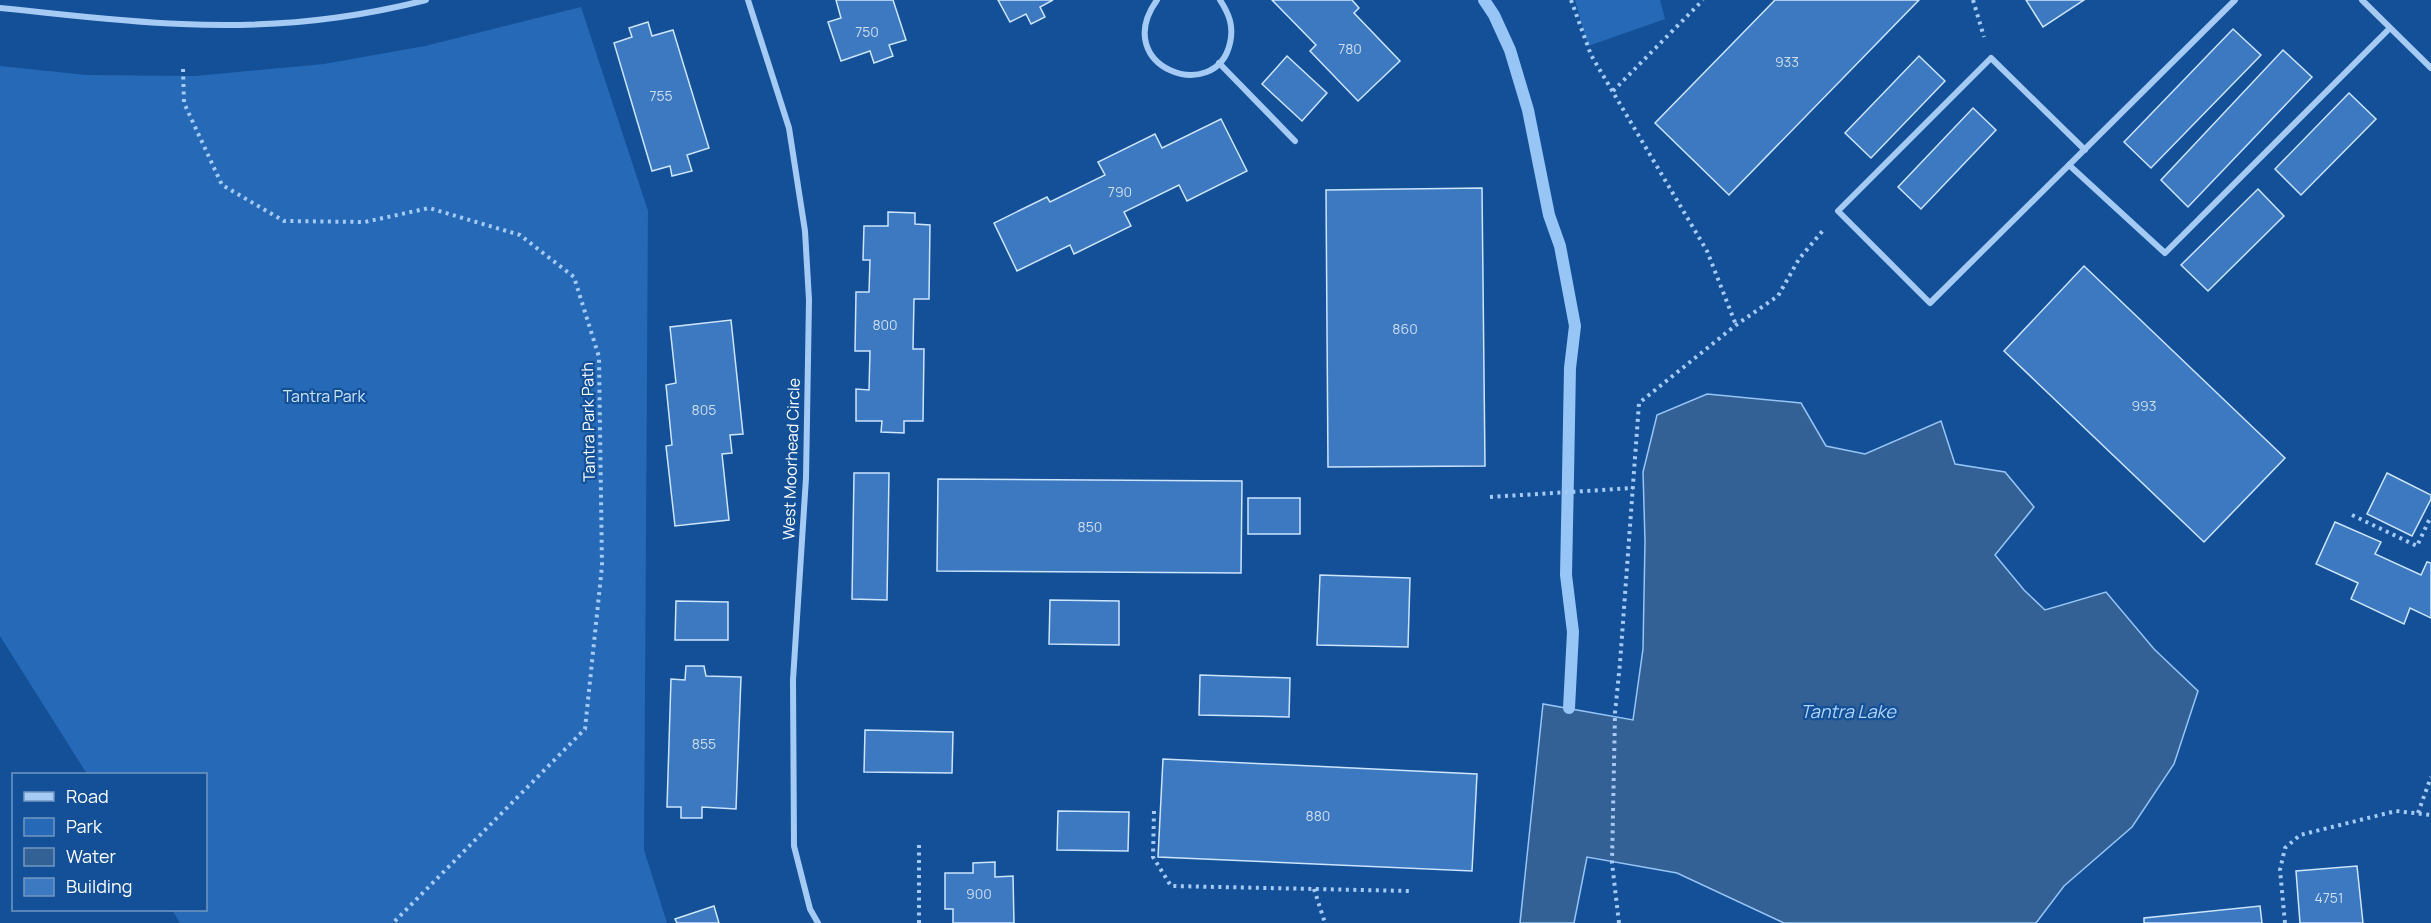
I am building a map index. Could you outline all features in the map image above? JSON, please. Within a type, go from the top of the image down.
[{"type":"street","points":[[0,8],[183,24],[291,22],[402,6],[426,0]]},
{"type":"street","name":"West Moorhead Circle","points":[[748,0],[789,128],[805,231],[809,300],[806,478],[793,680],[794,846],[810,909],[818,923]]},
{"type":"street","points":[[1157,0],[1147,14],[1143,31],[1147,48],[1156,63],[1170,72],[1187,76],[1205,73],[1219,63],[1229,49],[1233,32],[1229,15],[1220,0]]},
{"type":"street","points":[[2085,150],[1990,58],[1838,212],[1930,303],[2085,150],[2235,0]]},
{"type":"street","points":[[2362,0],[2431,68]]},
{"type":"street","points":[[2069,165],[2165,253],[2390,28]]},
{"type":"street","points":[[1219,63],[1295,141]]},
{"type":"path","points":[[1571,0],[1592,55],[1707,251],[1736,325]]},
{"type":"path","points":[[1613,91],[1703,0]]},
{"type":"path","points":[[1973,0],[1990,58]]},
{"type":"path","name":"Tantra Park Path","points":[[183,69],[184,103],[222,185],[284,221],[365,222],[429,208],[520,235],[574,277],[599,357],[602,566],[585,729],[393,923]]},
{"type":"path","points":[[1619,923],[1612,863],[1615,713],[1639,403],[1736,325],[1778,296],[1800,259],[1838,212]]},
{"type":"path","points":[[1490,497],[1633,488]]},
{"type":"path","points":[[2352,515],[2417,546],[2431,516]]},
{"type":"path","points":[[2418,813],[2431,777]]},
{"type":"path","points":[[1154,811],[1153,857],[1171,886],[1410,891]]},
{"type":"path","points":[[2285,923],[2280,870],[2285,848],[2301,835],[2396,811],[2431,815]]},
{"type":"path","points":[[919,923],[920,844]]},
{"type":"path","points":[[1314,889],[1325,923]]},
{"type":"green space","points":[[1575,0],[1660,0],[1665,19],[1588,46]]},
{"type":"green space","name":"Tantra Park","points":[[581,7],[648,211],[644,850],[667,923],[180,923],[173,911],[207,911],[207,773],[86,773],[0,636],[0,66],[86,75],[195,76],[324,64],[425,46]]},
{"type":"water","name":"Tantra Lake","points":[[1707,394],[1801,403],[1826,446],[1865,454],[1941,421],[1955,464],[2005,472],[2034,507],[1995,555],[2024,590],[2045,610],[2106,592],[2154,649],[2198,691],[2174,764],[2132,827],[2064,886],[2036,923],[1784,923],[1677,873],[1587,857],[1574,923],[1520,923],[1543,704],[1633,720],[1643,649],[1645,541],[1643,472],[1657,415]]},
{"type":"building","points":[[836,0],[893,0],[906,40],[889,45],[893,56],[874,63],[870,51],[841,61],[828,22],[841,18]]},
{"type":"building","points":[[998,0],[1053,0],[1040,7],[1045,17],[1031,24],[1026,14],[1010,22]]},
{"type":"building","points":[[1272,0],[1352,0],[1359,8],[1354,13],[1400,61],[1358,101],[1310,51],[1316,45]]},
{"type":"building","points":[[1775,0],[1919,0],[1729,195],[1655,123]]},
{"type":"building","points":[[2026,0],[2084,0],[2043,27]]},
{"type":"building","points":[[648,22],[652,36],[673,30],[709,148],[687,155],[692,171],[672,176],[670,166],[652,171],[614,43],[632,37],[629,28]]},
{"type":"building","points":[[2233,29],[2261,55],[2151,168],[2124,142]]},
{"type":"building","points":[[2283,50],[2312,77],[2188,207],[2161,180]]},
{"type":"building","points":[[1287,56],[1327,93],[1302,121],[1262,84]]},
{"type":"building","points":[[1919,56],[1945,81],[1871,158],[1845,133]]},
{"type":"building","points":[[2349,93],[2376,119],[2301,195],[2275,169]]},
{"type":"building","points":[[1973,108],[1996,130],[1921,209],[1898,187]]},
{"type":"building","points":[[1221,119],[1247,171],[1187,201],[1179,185],[1124,212],[1131,226],[1074,254],[1070,245],[1017,271],[994,223],[1047,197],[1050,202],[1105,175],[1098,162],[1155,134],[1162,148]]},
{"type":"building","points":[[1482,188],[1485,466],[1328,467],[1326,190]]},
{"type":"building","points":[[2258,189],[2284,216],[2208,291],[2181,265]]},
{"type":"building","points":[[888,212],[915,213],[915,224],[930,225],[929,299],[914,299],[913,349],[924,349],[923,421],[904,421],[904,433],[881,432],[882,421],[856,421],[856,389],[869,390],[870,351],[855,351],[856,292],[869,292],[870,260],[863,260],[864,226],[888,226]]},
{"type":"building","points":[[2084,266],[2285,458],[2204,542],[2004,351]]},
{"type":"building","points":[[731,320],[743,434],[730,435],[732,453],[722,454],[729,520],[675,526],[666,446],[672,445],[666,385],[676,383],[670,327]]},
{"type":"building","points":[[854,473],[889,473],[887,600],[852,599]]},
{"type":"building","points":[[2387,473],[2431,495],[2412,536],[2367,514]]},
{"type":"building","points":[[938,479],[1242,481],[1241,573],[937,571]]},
{"type":"building","points":[[1248,498],[1300,498],[1300,534],[1248,534]]},
{"type":"building","points":[[2335,522],[2381,542],[2375,554],[2421,575],[2427,562],[2431,563],[2431,618],[2410,608],[2404,624],[2351,599],[2358,583],[2316,564]]},
{"type":"building","points":[[1320,575],[1410,578],[1408,647],[1317,645]]},
{"type":"building","points":[[1050,600],[1119,601],[1119,645],[1049,644]]},
{"type":"building","points":[[676,601],[728,602],[728,640],[675,640]]},
{"type":"building","points":[[686,666],[704,666],[706,676],[741,677],[736,809],[702,807],[702,818],[681,818],[681,807],[667,807],[671,679],[685,680]]},
{"type":"building","points":[[1200,675],[1290,678],[1289,717],[1199,715]]},
{"type":"building","points":[[865,730],[953,732],[952,773],[864,772]]},
{"type":"building","points":[[1163,759],[1477,774],[1472,871],[1158,857]]},
{"type":"building","points":[[1058,811],[1129,812],[1128,851],[1057,850]]},
{"type":"building","points":[[995,862],[995,877],[1013,876],[1014,923],[953,923],[953,909],[945,909],[945,873],[973,873],[973,863]]},
{"type":"building","points":[[2357,866],[2363,923],[2300,923],[2296,871]]},
{"type":"building","points":[[714,906],[719,923],[677,923],[675,919]]},
{"type":"building","points":[[2260,906],[2262,923],[2144,923],[2144,918]]},
{"type":"waterway","points":[[1484,0],[1494,15],[1510,50],[1528,110],[1549,215],[1560,246],[1575,326],[1570,368],[1566,575],[1573,632],[1569,708]]}]
